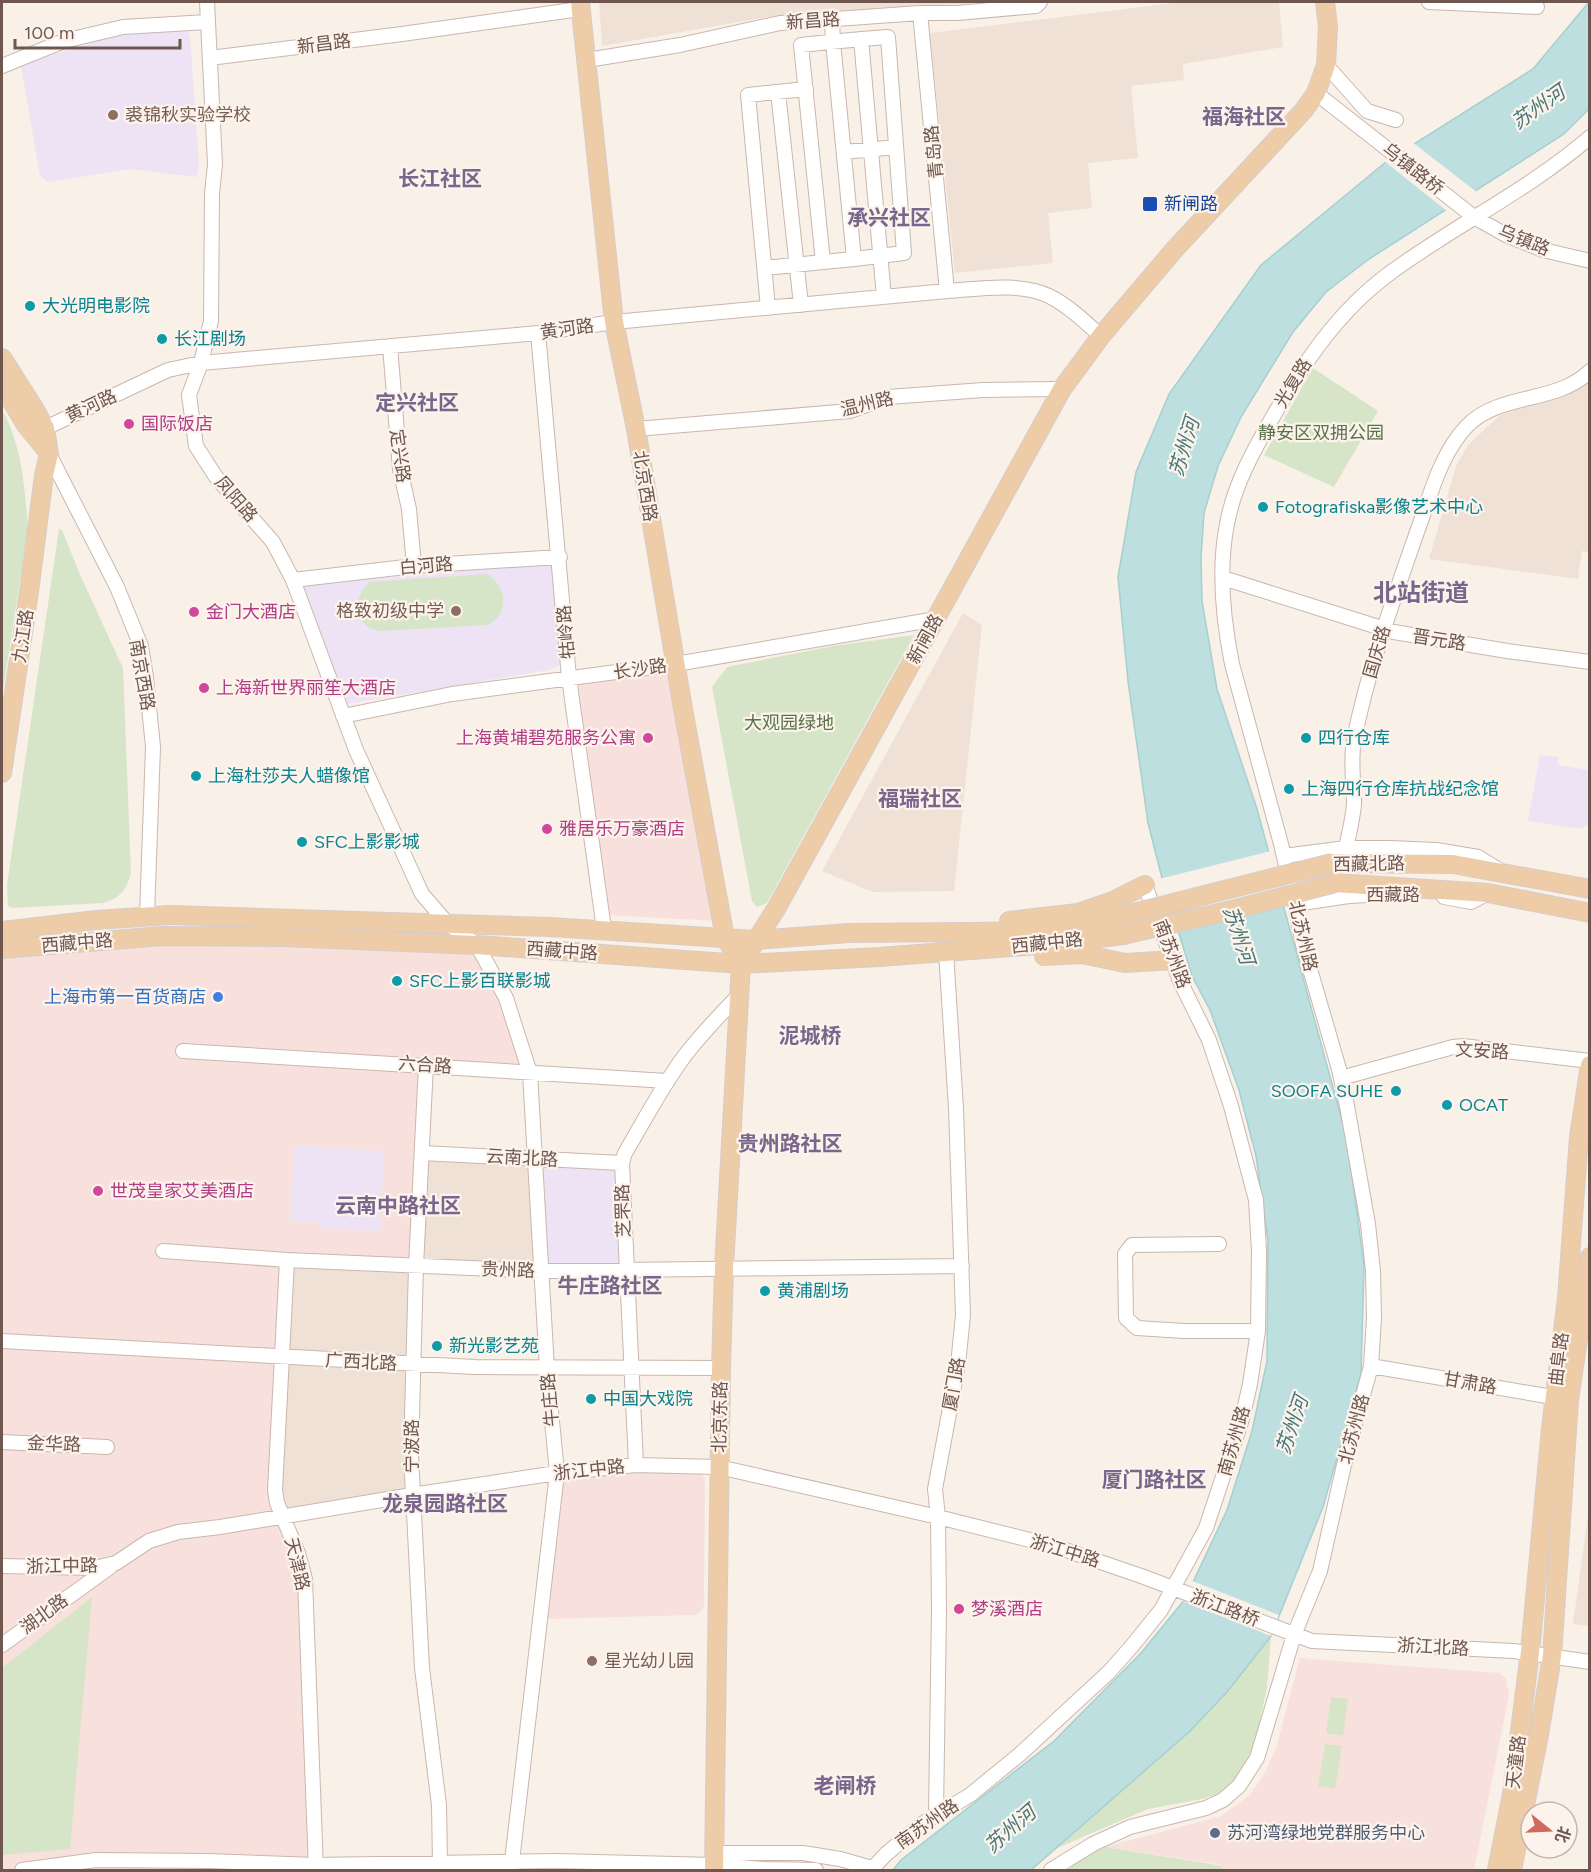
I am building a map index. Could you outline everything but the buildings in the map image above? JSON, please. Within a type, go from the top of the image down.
[{"type":"main road","name":"新闸路","points":[[741,964],[777,909],[1062,389],[1101,336],[1174,250],[1291,126],[1316,93],[1326,65],[1329,27],[1325,2]]},
{"type":"main road","name":"北京西路","points":[[580,5],[614,322],[636,429],[725,938],[741,964]]},
{"type":"main road","name":"南京西路","points":[[2,358],[34,408],[38,431]]},
{"type":"main road","name":"南京西路","points":[[2,385],[38,431],[49,454]]},
{"type":"main road","name":"九江路","points":[[38,431],[42,499]]},
{"type":"main road","name":"九江路","points":[[2,773],[44,475],[49,454]]},
{"type":"main road","name":"西藏北路","points":[[1120,926],[1332,863],[1453,864],[1590,889]]},
{"type":"main road","name":"西藏北路","points":[[1120,926],[1236,909],[1335,883],[1488,893],[1590,913]]},
{"type":"main road","points":[[917,932],[1078,912],[1113,901],[1145,885]]},
{"type":"main road","name":"西藏中路","points":[[2,931],[170,915],[447,922],[604,929],[756,940],[849,933],[1061,931],[1120,926]]},
{"type":"main road","name":"西藏中路","points":[[2,949],[164,936],[283,937],[477,945],[741,964],[1051,945],[1120,926]]},
{"type":"main road","points":[[951,952],[984,958],[1082,954],[1125,963],[1174,960]]},
{"type":"main road","name":"北京东路","points":[[715,1860],[721,1368],[724,1268],[741,964]]},
{"type":"main road","name":"曲阜路","points":[[1552,1656],[1566,1298],[1579,1137],[1590,1063]]},
{"type":"main road","name":"曲阜路","points":[[1530,1652],[1562,1399],[1590,1257]]},
{"type":"main road","name":"天潼路","points":[[1497,1870],[1512,1794],[1530,1652]]},
{"type":"main road","name":"天潼路","points":[[1512,1870],[1552,1656]]},
{"type":"street","name":"凤阳路","points":[[207,2],[215,164],[212,194],[211,321],[201,363],[189,395],[196,446],[216,477],[273,542],[293,580],[356,750],[422,894],[447,922],[477,945]]},
{"type":"street","name":"新昌路","points":[[587,60],[680,45],[780,23],[920,13],[957,13],[1036,6],[1040,2]]},
{"type":"street","points":[[1429,2],[1537,8]]},
{"type":"street","name":"新昌路","points":[[210,58],[580,5]]},
{"type":"street","name":"青岛路","points":[[920,13],[947,291]]},
{"type":"street","points":[[832,20],[854,259]]},
{"type":"street","points":[[2,66],[64,41],[123,27],[207,22]]},
{"type":"street","points":[[798,22],[823,262]]},
{"type":"street","points":[[765,268],[904,254],[888,37],[801,45]]},
{"type":"street","points":[[861,39],[884,297]]},
{"type":"street","points":[[1326,65],[1367,111],[1396,120]]},
{"type":"street","points":[[768,308],[748,95],[806,89]]},
{"type":"street","points":[[778,92],[801,305]]},
{"type":"street","name":"乌镇路桥","points":[[1316,93],[1468,213]]},
{"type":"street","name":"光复路","points":[[1284,856],[1232,664],[1225,620],[1223,578],[1225,535],[1238,484],[1251,455],[1311,354],[1342,316],[1378,283],[1468,213],[1542,174],[1590,137]]},
{"type":"street","points":[[844,152],[896,147]]},
{"type":"street","name":"乌镇路","points":[[1468,213],[1506,235],[1543,250],[1590,261]]},
{"type":"street","name":"黄河路","points":[[38,431],[168,370],[201,363],[538,333],[614,322],[947,291],[1001,288],[1029,290],[1048,295],[1101,336]]},
{"type":"street","name":"牯岭路","points":[[538,333],[560,557],[569,678],[604,929]]},
{"type":"street","name":"定兴路","points":[[390,346],[400,469],[409,509],[414,566]]},
{"type":"street","name":"国庆路","points":[[1346,848],[1354,806],[1353,742],[1383,629],[1441,469],[1468,425],[1493,408],[1564,387],[1590,370]]},
{"type":"street","name":"温州路","points":[[636,429],[850,411],[888,397],[983,390],[1062,389]]},
{"type":"street","name":"南京西路","points":[[49,454],[117,587],[141,646],[153,747],[147,916]]},
{"type":"street","name":"白河路","points":[[293,580],[414,566],[560,557]]},
{"type":"street","name":"晋元路","points":[[1223,578],[1383,629],[1496,650],[1590,662]]},
{"type":"street","name":"长沙路","points":[[343,716],[452,694],[676,664],[936,619]]},
{"type":"street","points":[[1284,856],[1346,848],[1455,852],[1478,857],[1500,872]]},
{"type":"street","name":"北苏州路","points":[[1051,1870],[1094,1844],[1130,1827],[1206,1808],[1223,1800],[1239,1786],[1257,1758],[1294,1635],[1324,1557],[1342,1476],[1371,1366],[1374,1318],[1373,1271],[1360,1174],[1341,1078],[1303,945],[1284,856]]},
{"type":"street","name":"南苏州路","points":[[871,1869],[886,1854],[936,1815],[970,1795],[1019,1755],[1102,1679],[1178,1590],[1206,1528],[1233,1452],[1250,1384],[1258,1331],[1259,1251],[1256,1200],[1231,1106],[1213,1051],[1180,981],[1145,885]]},
{"type":"street","name":"西藏路","points":[[1296,904],[1349,896],[1391,893],[1434,896],[1471,902],[1488,893]]},
{"type":"street","name":"牛庄路","points":[[477,945],[506,998],[530,1073],[547,1369],[557,1473],[511,1867]]},
{"type":"street","name":"厦门路","points":[[936,1815],[939,1610],[938,1517],[935,1490],[961,1340],[962,1266],[951,952]]},
{"type":"street","name":"芝罘路","points":[[636,1465],[621,1163],[667,1081],[705,1031],[739,995]]},
{"type":"street","name":"文安路","points":[[1341,1078],[1463,1046],[1590,1063]]},
{"type":"street","name":"六合路","points":[[183,1051],[667,1081]]},
{"type":"street","name":"宁波路","points":[[426,1065],[416,1266],[412,1495],[425,1703],[439,1805],[440,1863]]},
{"type":"street","name":"云南北路","points":[[422,1153],[621,1163]]},
{"type":"street","points":[[1219,1244],[1132,1245],[1125,1254],[1126,1318],[1137,1328],[1184,1331],[1258,1331]]},
{"type":"street","name":"贵州路","points":[[163,1251],[287,1260],[541,1271],[962,1266]]},
{"type":"street","name":"天津路","points":[[287,1260],[275,1490],[277,1503],[298,1553],[305,1579],[316,1868]]},
{"type":"street","name":"广西北路","points":[[2,1341],[413,1365],[547,1369],[721,1368]]},
{"type":"street","name":"甘肃路","points":[[1371,1366],[1562,1399]]},
{"type":"street","name":"金华路","points":[[2,1442],[107,1447]]},
{"type":"street","name":"浙江中路","points":[[2,1566],[94,1569],[116,1563],[149,1541],[178,1532],[557,1473],[636,1465],[719,1467],[938,1517],[1046,1544],[1178,1590]]},
{"type":"street","name":"湖北路","points":[[2,1645],[116,1563]]},
{"type":"street","name":"浙江路桥","points":[[1178,1590],[1277,1628]]},
{"type":"street","name":"浙江北路","points":[[1277,1628],[1316,1641],[1530,1652],[1590,1662]]},
{"type":"street","points":[[22,1870],[96,1860],[208,1861],[316,1868],[440,1863],[511,1867],[557,1861],[715,1860],[794,1853],[822,1855],[871,1869]]},
{"type":"street","points":[[715,1860],[765,1869],[816,1870]]},
{"type":"shaded area","points":[[599,2],[991,2],[767,17],[602,46]]},
{"type":"shaded area","points":[[1181,2],[1279,2],[1283,47],[1183,64],[1184,80],[1131,86],[1138,158],[1088,163],[1092,208],[1048,213],[1053,263],[955,273],[930,33]]},
{"type":"shaded area","name":"裘锦秋实验学校","points":[[187,28],[190,36],[199,165],[196,177],[131,169],[48,182],[40,176],[21,65],[110,37]]},
{"type":"shaded area","points":[[1589,380],[1589,552],[1582,551],[1578,579],[1429,559],[1456,466],[1468,445],[1499,416],[1580,387]]},
{"type":"shaded area","name":"格致初级中学","points":[[555,563],[561,653],[558,666],[549,670],[347,704],[302,585]]},
{"type":"shaded area","points":[[963,613],[982,625],[954,891],[873,892],[822,871]]},
{"type":"shaded area","points":[[668,670],[718,921],[608,915],[572,678]]},
{"type":"shaded area","points":[[1540,755],[1559,757],[1558,765],[1589,770],[1590,823],[1582,828],[1575,828],[1528,821]]},
{"type":"shaded area","points":[[164,936],[477,945],[529,1071],[426,1065],[416,1266],[288,1260],[275,1490],[298,1553],[316,1870],[2,1870],[2,949]]},
{"type":"shaded area","points":[[294,1145],[384,1151],[380,1231],[318,1228],[318,1222],[290,1222]]},
{"type":"shaded area","points":[[384,1151],[534,1158],[541,1271],[417,1266],[412,1495],[283,1517],[275,1490],[287,1260]]},
{"type":"shaded area","points":[[541,1165],[616,1167],[619,1264],[547,1266]]},
{"type":"shaded area","points":[[636,1470],[698,1471],[705,1478],[704,1606],[695,1615],[546,1619],[561,1483],[564,1478]]},
{"type":"shaded area","points":[[1589,1508],[1589,1626],[1573,1624]]},
{"type":"shaded area","points":[[1300,1657],[1500,1673],[1506,1679],[1509,1695],[1474,1870],[1222,1870],[1222,1865],[1105,1847],[1221,1816],[1250,1795],[1266,1771],[1277,1745]]},
{"type":"green space","name":"静安区双拥公园","points":[[1313,368],[1378,411],[1334,487],[1264,455]]},
{"type":"green space","points":[[2,410],[9,423],[18,452],[24,483],[28,529],[2,697]]},
{"type":"green space","points":[[59,529],[62,530],[123,668],[131,874],[121,893],[114,899],[103,903],[12,908],[8,906],[7,885]]},
{"type":"green space","points":[[487,574],[499,585],[503,599],[500,613],[489,625],[380,631],[371,629],[360,618],[358,603],[364,588],[370,582]]},
{"type":"green space","name":"大观园绿地","points":[[914,635],[767,903],[757,907],[752,901],[712,687],[727,667],[833,646]]},
{"type":"green space","points":[[92,1597],[70,1849],[2,1855],[2,1668]]},
{"type":"green space","points":[[1271,1636],[1267,1687],[1257,1735],[1243,1771],[1220,1793],[1202,1799],[1148,1809],[1057,1848],[1189,1732],[1227,1692]]},
{"type":"green space","points":[[1331,1697],[1348,1699],[1343,1736],[1326,1733]]},
{"type":"green space","points":[[1325,1744],[1342,1746],[1335,1789],[1318,1786]]},
{"type":"green space","points":[[1105,1847],[1223,1866],[1222,1870],[1068,1870],[1082,1858]]},
{"type":"water","name":"苏州河","points":[[1589,2],[1589,109],[1564,134],[1369,259],[1326,292],[1293,332],[1241,417],[1218,466],[1204,513],[1201,557],[1202,601],[1217,689],[1257,809],[1347,1139],[1364,1265],[1361,1374],[1323,1507],[1271,1636],[1227,1692],[1189,1732],[1031,1870],[893,1870],[901,1860],[1054,1741],[1141,1653],[1185,1599],[1227,1510],[1252,1431],[1267,1361],[1268,1240],[1256,1156],[1239,1090],[1210,1010],[1192,976],[1148,823],[1128,681],[1118,577],[1136,472],[1169,394],[1261,265],[1387,161],[1533,69]]},
{"type":"pier","points":[[1412,142],[1478,193],[1448,212],[1383,160]]},
{"type":"pier","points":[[1271,851],[1286,904],[1175,932],[1159,879]]},
{"type":"pier","points":[[1190,1580],[1279,1615],[1271,1636],[1180,1600]]},
{"type":"place","name":"裘锦秋实验学校","points":[[113,115]]},
{"type":"place","name":"新闸路","points":[[1150,204]]},
{"type":"place","name":"大光明电影院","points":[[30,306]]},
{"type":"place","name":"长江剧场","points":[[162,339]]},
{"type":"place","name":"国际饭店","points":[[129,424]]},
{"type":"place","name":"Fotografiska影像艺术中心","points":[[1263,507]]},
{"type":"place","name":"格致初级中学","points":[[456,611]]},
{"type":"place","name":"金门大酒店","points":[[194,612]]},
{"type":"place","name":"上海新世界丽笙大酒店","points":[[204,688]]},
{"type":"place","name":"上海黄埔碧苑服务公寓","points":[[648,738]]},
{"type":"place","name":"四行仓库","points":[[1306,738]]},
{"type":"place","name":"上海杜莎夫人蜡像馆","points":[[196,776]]},
{"type":"place","name":"上海四行仓库抗战纪念馆","points":[[1289,789]]},
{"type":"place","name":"雅居乐万豪酒店","points":[[547,829]]},
{"type":"place","name":"SFC上影影城","points":[[302,842]]},
{"type":"place","name":"SFC上影百联影城","points":[[397,981]]},
{"type":"place","name":"上海市第一百货商店","points":[[218,997]]},
{"type":"place","name":"SOOFA SUHE","points":[[1396,1091]]},
{"type":"place","name":"OCAT","points":[[1447,1105]]},
{"type":"place","name":"世茂皇家艾美酒店","points":[[98,1191]]},
{"type":"place","name":"黄浦剧场","points":[[765,1291]]},
{"type":"place","name":"新光影艺苑","points":[[437,1346]]},
{"type":"place","name":"中国大戏院","points":[[591,1399]]},
{"type":"place","name":"梦溪酒店","points":[[959,1609]]},
{"type":"place","name":"星光幼儿园","points":[[592,1661]]},
{"type":"place","name":"苏河湾绿地党群服务中心","points":[[1215,1833]]},
{"type":"district","name":"福海社区","points":[[1244,116]]},
{"type":"district","name":"长江社区","points":[[440,178]]},
{"type":"district","name":"承兴社区","points":[[889,217]]},
{"type":"district","name":"定兴社区","points":[[417,402]]},
{"type":"district","name":"北站街道","points":[[1421,592]]},
{"type":"district","name":"福瑞社区","points":[[920,798]]},
{"type":"district","name":"泥城桥","points":[[810,1035]]},
{"type":"district","name":"贵州路社区","points":[[790,1143]]},
{"type":"district","name":"云南中路社区","points":[[398,1205]]},
{"type":"district","name":"牛庄路社区","points":[[610,1285]]},
{"type":"district","name":"厦门路社区","points":[[1154,1479]]},
{"type":"district","name":"龙泉园路社区","points":[[445,1503]]},
{"type":"district","name":"老闸桥","points":[[845,1785]]}]
